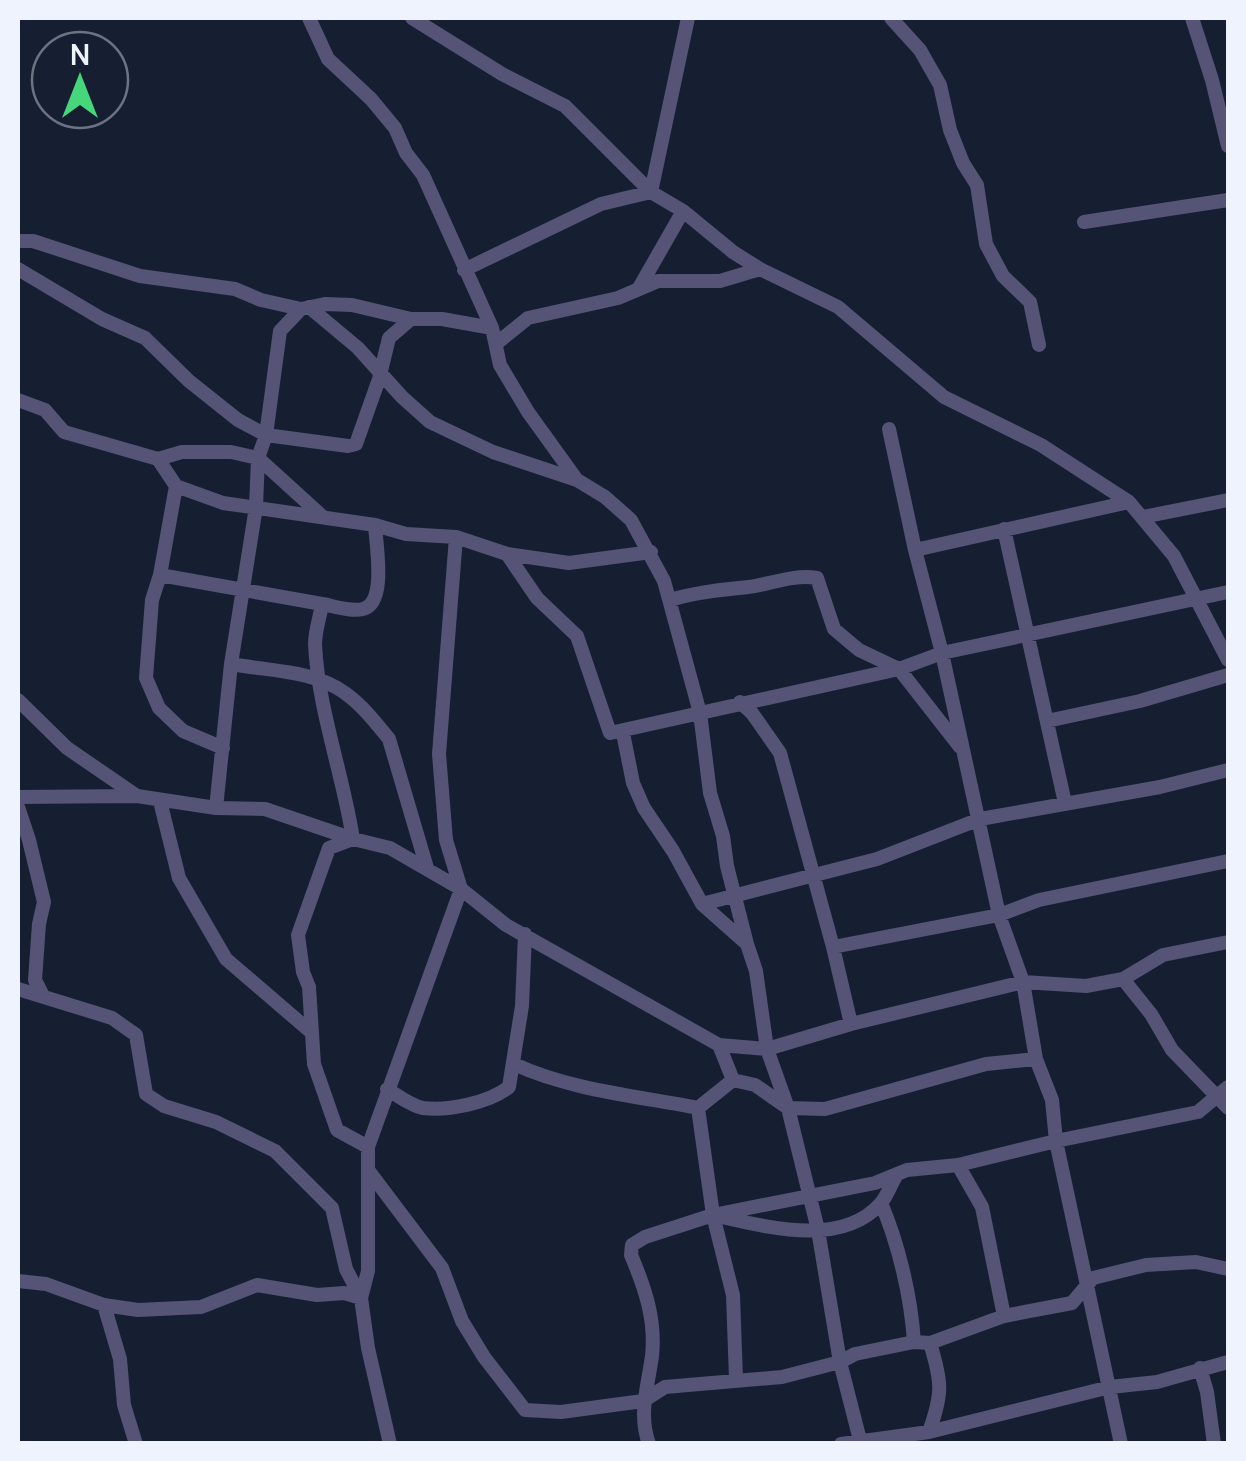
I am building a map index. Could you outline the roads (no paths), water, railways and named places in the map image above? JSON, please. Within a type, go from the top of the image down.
[{"type":"street","points":[[309,18],[328,59],[396,128],[406,153],[423,175],[495,336],[500,365],[528,412],[578,480]]},
{"type":"street","points":[[412,18],[502,74],[565,106],[651,192],[683,210],[760,270],[838,307],[944,397],[1041,445],[1128,502],[1174,556],[1228,660]]},
{"type":"street","points":[[651,192],[688,18]]},
{"type":"street","points":[[891,18],[920,50],[940,85],[950,130],[977,185],[986,244],[1003,276],[1030,302],[1039,345]]},
{"type":"street","points":[[1192,18],[1228,146]]},
{"type":"street","points":[[464,270],[602,204],[651,192]]},
{"type":"street","points":[[1084,222],[1228,200]]},
{"type":"street","points":[[638,288],[683,210]]},
{"type":"street","points":[[18,241],[33,241],[140,276],[235,288],[261,300],[305,308],[352,305],[411,319],[442,319],[495,336],[528,318],[618,298],[658,281],[720,281],[760,270]]},
{"type":"street","points":[[18,269],[102,319],[145,338],[238,420],[266,434],[348,446],[356,444],[389,338],[411,319]]},
{"type":"street","points":[[305,308],[358,348],[430,422],[493,452],[578,480],[631,520],[651,552],[670,600],[700,714],[710,793],[756,971],[767,1049],[788,1108],[818,1230],[840,1362],[861,1442]]},
{"type":"street","points":[[216,808],[230,664],[280,331],[305,308]]},
{"type":"street","points":[[18,400],[46,410],[64,432],[158,459],[182,452],[231,452],[258,458],[326,519]]},
{"type":"street","points":[[889,429],[999,915],[1023,982],[1036,1059],[1052,1100],[1056,1141],[1121,1444]]},
{"type":"street","points":[[158,459],[176,486],[223,503],[406,534],[456,538],[507,554],[568,563],[651,552]]},
{"type":"street","points":[[176,486],[152,600],[146,678],[159,708],[183,732],[224,748]]},
{"type":"street","points":[[1144,517],[1228,500]]},
{"type":"street","points":[[915,550],[1128,502]]},
{"type":"street","points":[[160,576],[360,610],[372,604],[378,594],[375,526]]},
{"type":"street","points":[[1004,529],[1065,803]]},
{"type":"street","points":[[361,1298],[368,1271],[368,1147],[461,889],[446,840],[440,754],[456,538]]},
{"type":"street","points":[[507,554],[538,598],[578,636],[610,734],[898,668],[942,653],[1228,592]]},
{"type":"street","points":[[670,600],[699,591],[750,586],[800,575],[817,578],[834,629],[858,650],[898,668],[965,753]]},
{"type":"street","points":[[322,604],[315,641],[353,839]]},
{"type":"street","points":[[230,664],[321,678],[347,694],[389,738],[427,868]]},
{"type":"street","points":[[1047,721],[1140,701],[1228,675]]},
{"type":"street","points":[[18,700],[67,748],[137,796]]},
{"type":"street","points":[[740,702],[780,753],[816,876],[851,1024]]},
{"type":"street","points":[[622,733],[633,783],[644,808],[702,904],[747,944]]},
{"type":"street","points":[[702,904],[877,859],[980,819],[1160,787],[1228,770]]},
{"type":"street","points":[[18,797],[137,796],[216,808],[264,810],[390,848],[461,889],[506,925],[719,1045],[767,1049],[1023,982],[1086,986],[1122,980],[1164,954],[1228,942]]},
{"type":"street","points":[[160,801],[179,878],[226,959],[311,1032]]},
{"type":"street","points":[[18,807],[44,902],[35,980],[42,994]]},
{"type":"street","points":[[353,839],[329,848],[298,935],[309,987],[314,1064],[337,1130],[368,1147]]},
{"type":"street","points":[[833,947],[999,915],[1040,900],[1228,861]]},
{"type":"street","points":[[387,1089],[420,1108],[452,1107],[499,1095],[509,1087],[522,1006],[526,934]]},
{"type":"street","points":[[649,1444],[643,1401],[652,1355],[652,1318],[631,1255],[632,1245],[645,1236],[713,1216],[875,1184],[907,1170],[958,1165],[1198,1112],[1225,1098],[1172,1050],[1151,1014],[1122,980]]},
{"type":"street","points":[[18,988],[112,1018],[136,1035],[146,1094],[164,1106],[216,1122],[275,1151],[332,1208],[346,1269],[361,1298],[390,1444]]},
{"type":"street","points":[[719,1045],[733,1080]]},
{"type":"street","points":[[733,1080],[755,1085],[788,1108],[825,1109],[986,1064],[1036,1059]]},
{"type":"street","points":[[514,1064],[534,1074],[582,1086],[698,1108],[733,1080]]},
{"type":"street","points":[[698,1108],[713,1216],[734,1294],[736,1379]]},
{"type":"street","points":[[958,1165],[982,1207],[1004,1316]]},
{"type":"street","points":[[368,1170],[442,1268],[462,1322],[525,1410],[561,1412],[643,1401],[665,1387],[782,1377],[840,1362],[854,1354],[914,1342],[930,1343],[1004,1316],[1072,1303],[1094,1278],[1146,1265],[1196,1262],[1228,1269]]},
{"type":"street","points":[[713,1216],[771,1227],[818,1230],[860,1220],[881,1203],[896,1176]]},
{"type":"street","points":[[881,1203],[900,1266],[914,1342]]},
{"type":"street","points":[[18,1282],[46,1284],[104,1306],[166,1311],[200,1307],[257,1285],[361,1298]]},
{"type":"street","points":[[104,1306],[116,1340],[124,1406],[136,1444]]},
{"type":"street","points":[[929,1432],[940,1400],[941,1380],[930,1343]]},
{"type":"street","points":[[841,1444],[929,1432],[1110,1387],[1157,1382],[1228,1362]]},
{"type":"street","points":[[1200,1368],[1214,1444]]}]
